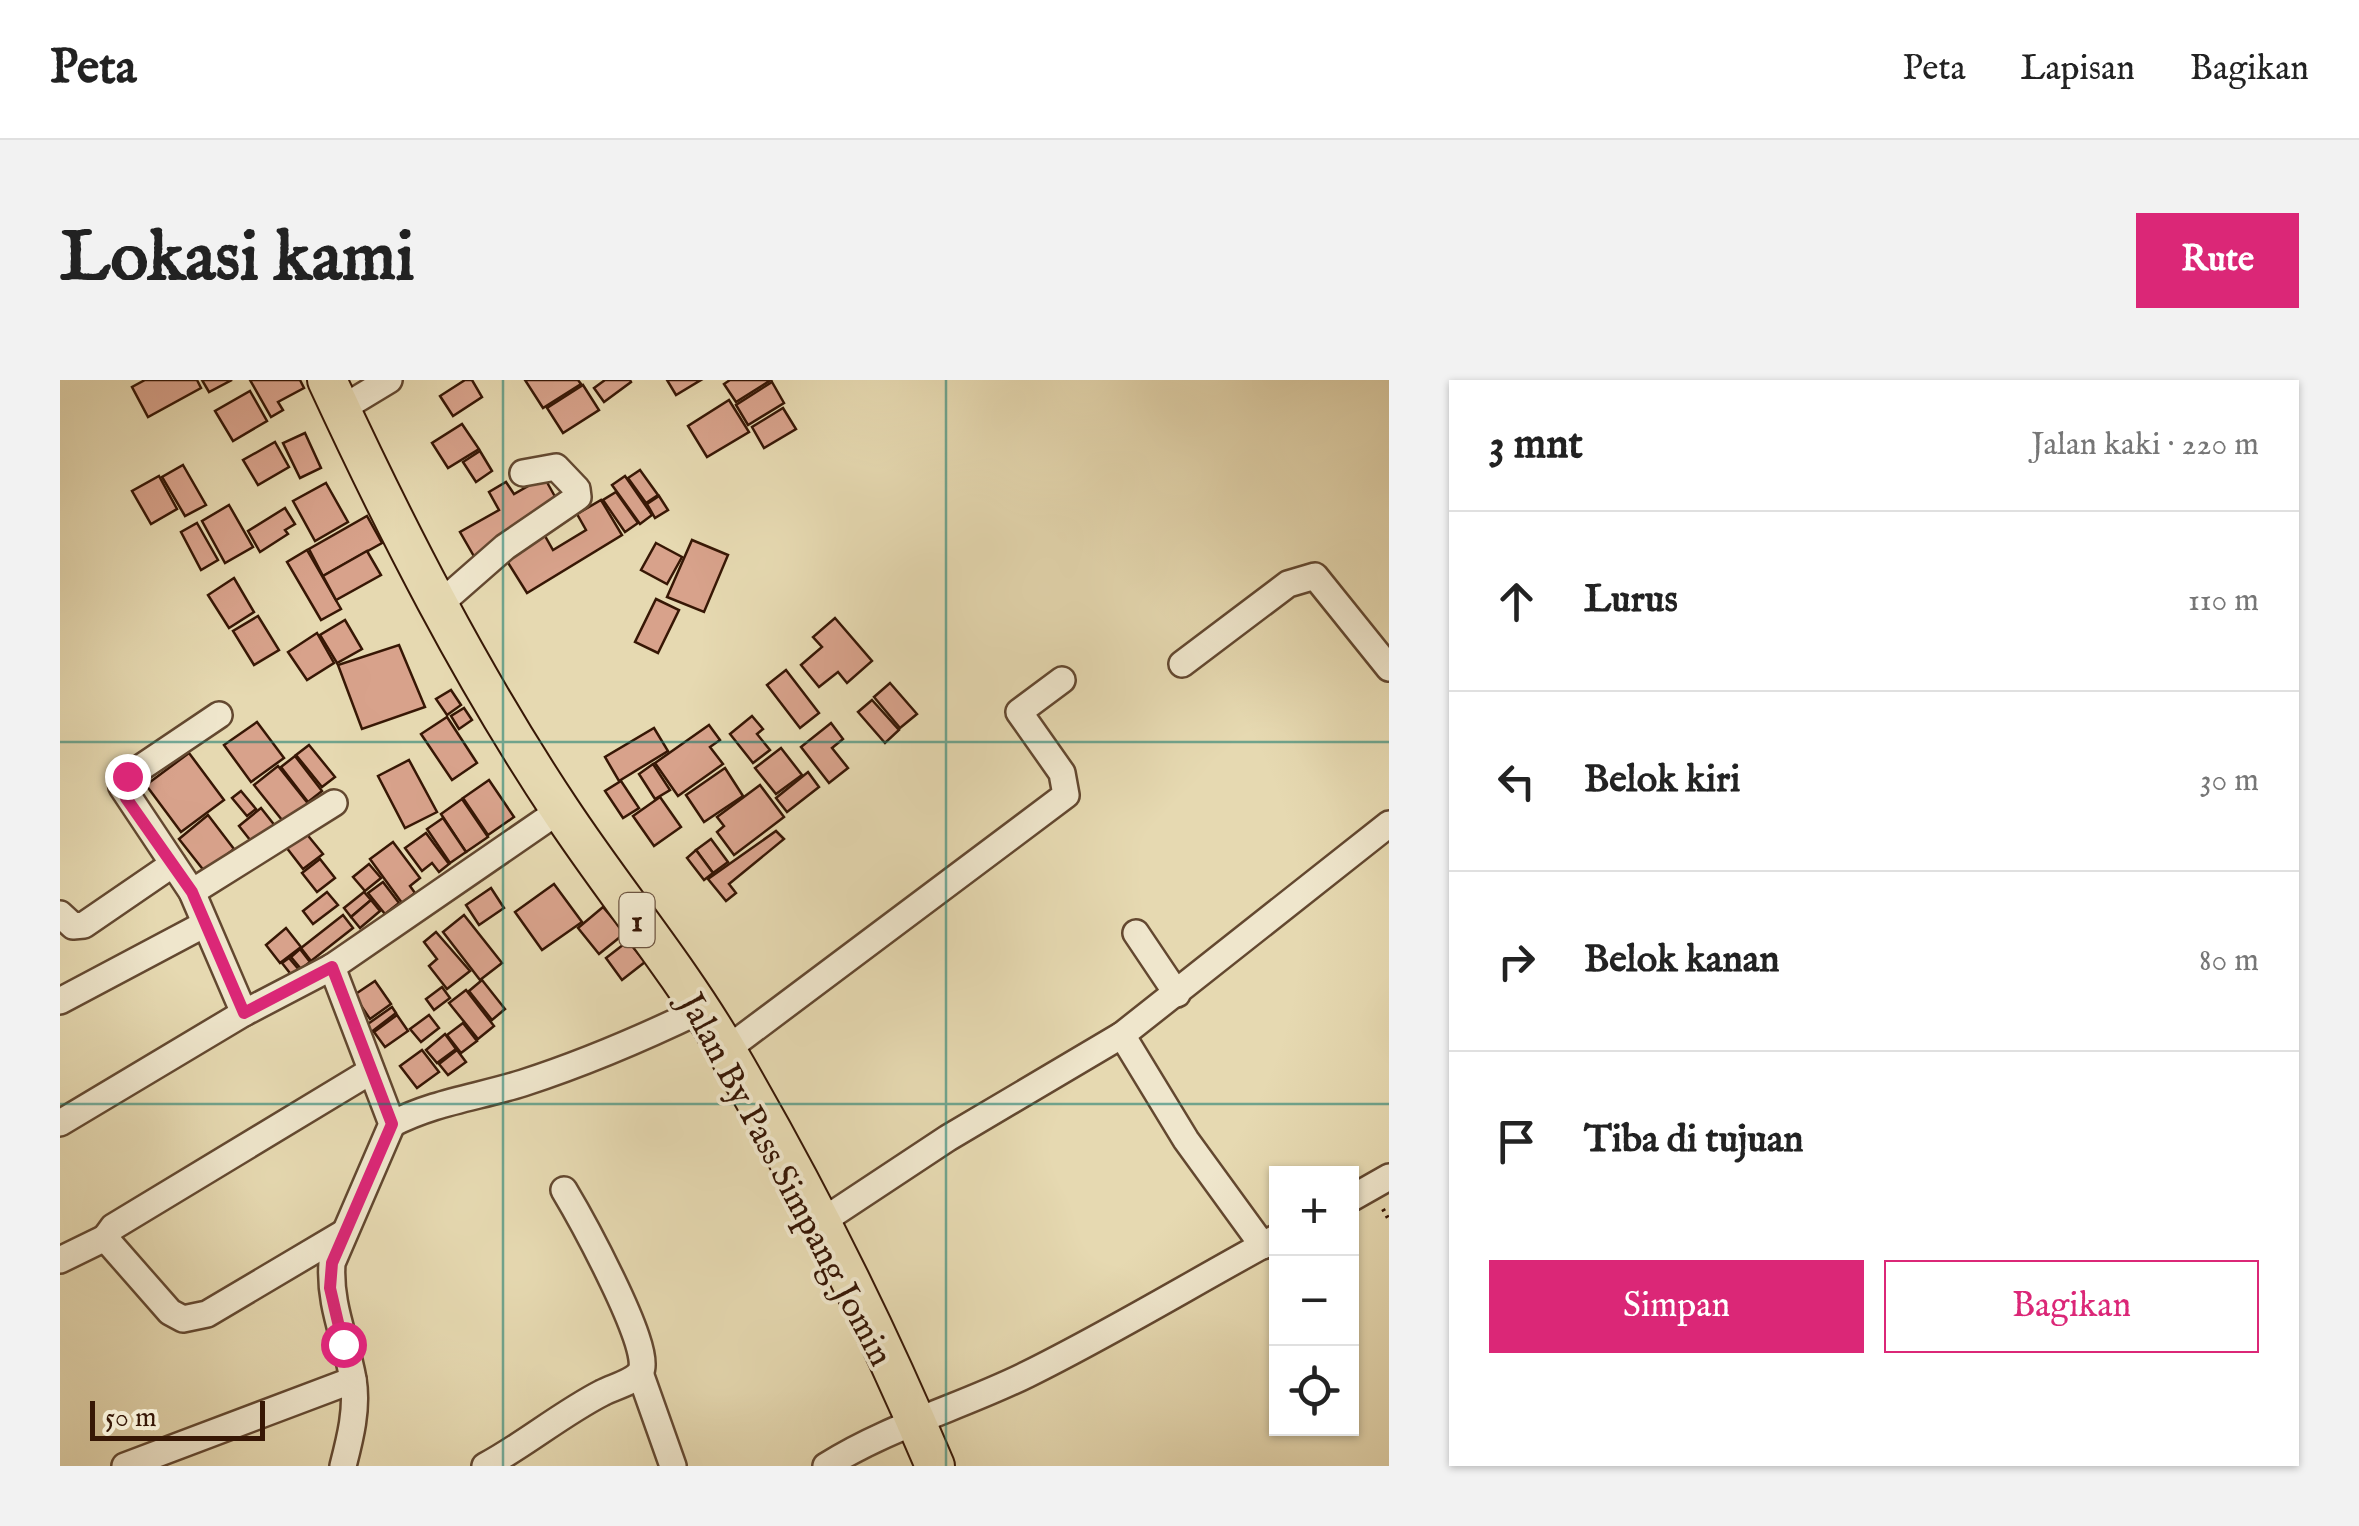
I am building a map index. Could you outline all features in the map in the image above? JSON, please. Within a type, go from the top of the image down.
[{"type":"highway","name":"Jalan By Pass Simpang Jomin","points":[[334,394],[441,603],[560,810],[702,1010],[726,1050],[818,1224],[935,1466]]},
{"type":"street","points":[[334,394],[390,380]]},
{"type":"street","points":[[441,603],[505,547],[578,497],[577,488],[556,468],[523,472]]},
{"type":"street","points":[[1182,664],[1288,584],[1315,576],[1389,668]]},
{"type":"street","points":[[726,1050],[1066,795],[1062,773],[1019,712],[1062,680]]},
{"type":"street","points":[[218,715],[124,781],[126,798],[192,892],[244,1013]]},
{"type":"street","points":[[192,892],[334,803]]},
{"type":"street","points":[[60,1122],[244,1013],[332,967],[560,810]]},
{"type":"street","points":[[818,1224],[948,1138],[1122,1036],[1389,824]]},
{"type":"street","points":[[60,914],[73,926],[84,924],[173,864]]},
{"type":"street","points":[[60,1000],[205,924]]},
{"type":"street","points":[[1136,933],[1177,994]]},
{"type":"street","points":[[332,967],[392,1124],[372,1176],[342,1234],[330,1288],[353,1380],[351,1434],[343,1466]]},
{"type":"street","points":[[392,1124],[436,1104],[492,1092],[586,1062],[702,1010]]},
{"type":"street","points":[[1122,1036],[1176,1124],[1269,1241]]},
{"type":"street","points":[[60,1260],[104,1238],[114,1226],[371,1072]]},
{"type":"street","points":[[1359,1194],[1389,1177]]},
{"type":"street","points":[[564,1190],[620,1297],[643,1355],[640,1373],[672,1466]]},
{"type":"street","points":[[104,1238],[170,1312],[183,1319],[207,1314],[342,1234]]},
{"type":"street","points":[[826,1466],[854,1448],[1026,1375],[1186,1292],[1269,1243]]},
{"type":"street","points":[[485,1466],[576,1407],[640,1373]]},
{"type":"street","points":[[125,1466],[353,1380]]},
{"type":"building","points":[[145,380],[197,380],[201,388],[148,417],[132,387]]},
{"type":"building","points":[[202,380],[232,380],[209,392]]},
{"type":"building","points":[[250,380],[300,380],[304,388],[278,402],[283,410],[271,417]]},
{"type":"building","points":[[465,380],[472,380],[482,397],[453,416],[440,396]]},
{"type":"building","points":[[525,380],[578,380],[581,384],[543,408]]},
{"type":"building","points":[[605,380],[631,382],[604,402],[594,388]]},
{"type":"building","points":[[667,380],[701,380],[676,395]]},
{"type":"building","points":[[730,380],[771,380],[736,402],[724,384]]},
{"type":"building","points":[[772,382],[784,403],[748,425],[736,405]]},
{"type":"building","points":[[583,385],[599,410],[563,433],[547,408]]},
{"type":"building","points":[[250,391],[267,421],[233,441],[215,411]]},
{"type":"building","points":[[729,400],[749,432],[707,457],[688,426]]},
{"type":"building","points":[[783,408],[796,429],[764,448],[752,427]]},
{"type":"building","points":[[462,424],[479,449],[448,468],[432,443]]},
{"type":"building","points":[[305,433],[321,468],[300,478],[283,443]]},
{"type":"building","points":[[275,442],[289,467],[258,485],[243,460]]},
{"type":"building","points":[[480,451],[492,471],[476,482],[463,462]]},
{"type":"building","points":[[183,465],[206,505],[185,516],[162,477]]},
{"type":"building","points":[[640,470],[658,495],[646,503],[628,478]]},
{"type":"building","points":[[159,476],[177,509],[151,524],[132,491]]},
{"type":"building","points":[[625,476],[652,515],[640,524],[612,485]]},
{"type":"building","points":[[544,477],[562,509],[479,565],[460,532],[499,510],[489,492],[506,482],[514,494]]},
{"type":"building","points":[[326,483],[348,522],[315,541],[293,501]]},
{"type":"building","points":[[616,492],[638,523],[625,532],[603,500]]},
{"type":"building","points":[[659,496],[668,510],[655,518],[647,504]]},
{"type":"building","points":[[601,500],[622,535],[527,593],[502,553],[541,529],[553,550],[586,530],[577,514]]},
{"type":"building","points":[[229,505],[253,547],[225,563],[202,521]]},
{"type":"building","points":[[285,508],[295,524],[285,530],[288,534],[260,552],[248,531]]},
{"type":"building","points":[[367,516],[382,543],[323,576],[309,549]]},
{"type":"building","points":[[197,523],[218,560],[201,570],[181,532]]},
{"type":"building","points":[[692,540],[728,555],[704,612],[667,597]]},
{"type":"building","points":[[656,543],[682,557],[667,584],[641,570]]},
{"type":"building","points":[[307,550],[341,609],[321,620],[287,562]]},
{"type":"building","points":[[367,551],[381,575],[336,600],[323,576]]},
{"type":"building","points":[[234,578],[254,612],[229,628],[208,595]]},
{"type":"building","points":[[656,599],[679,610],[658,653],[635,642]]},
{"type":"building","points":[[258,616],[279,650],[254,665],[233,631]]},
{"type":"building","points":[[835,618],[872,661],[847,683],[838,672],[819,687],[801,665],[822,647],[813,637]]},
{"type":"building","points":[[345,620],[362,649],[337,663],[320,635]]},
{"type":"building","points":[[317,633],[334,663],[307,680],[288,652]]},
{"type":"building","points":[[399,645],[425,707],[362,729],[338,665]]},
{"type":"building","points":[[786,670],[819,713],[800,728],[767,685]]},
{"type":"building","points":[[890,683],[917,714],[900,728],[874,697]]},
{"type":"building","points":[[451,690],[461,705],[447,715],[436,699]]},
{"type":"building","points":[[872,700],[899,730],[885,743],[858,712]]},
{"type":"building","points":[[464,708],[472,720],[459,729],[451,716]]},
{"type":"building","points":[[752,716],[763,729],[757,734],[770,750],[753,763],[730,734]]},
{"type":"building","points":[[447,717],[477,763],[452,780],[421,734]]},
{"type":"building","points":[[257,722],[284,758],[251,782],[224,745]]},
{"type":"building","points":[[831,723],[843,739],[832,748],[848,768],[829,783],[801,747]]},
{"type":"building","points":[[709,725],[720,740],[710,747],[723,764],[678,796],[655,763]]},
{"type":"building","points":[[654,728],[668,751],[619,781],[605,757]]},
{"type":"building","points":[[309,745],[335,777],[322,787],[296,755]]},
{"type":"building","points":[[781,748],[802,775],[776,794],[755,768]]},
{"type":"building","points":[[189,753],[224,800],[181,832],[146,785]]},
{"type":"building","points":[[295,756],[322,791],[308,802],[281,767]]},
{"type":"building","points":[[409,760],[437,812],[405,828],[378,776]]},
{"type":"building","points":[[653,764],[670,790],[655,799],[639,774]]},
{"type":"building","points":[[278,766],[310,806],[286,825],[254,785]]},
{"type":"building","points":[[725,768],[743,796],[704,822],[686,795]]},
{"type":"building","points":[[808,772],[819,787],[787,812],[776,798]]},
{"type":"building","points":[[489,780],[514,817],[488,835],[463,798]]},
{"type":"building","points":[[621,781],[639,808],[623,818],[605,791]]},
{"type":"building","points":[[760,785],[784,817],[734,855],[717,832],[724,826],[717,817]]},
{"type":"building","points":[[241,791],[256,809],[247,816],[232,798]]},
{"type":"building","points":[[660,797],[681,827],[654,846],[633,816]]},
{"type":"building","points":[[462,799],[488,837],[466,852],[441,814]]},
{"type":"building","points":[[261,808],[276,827],[254,845],[239,826]]},
{"type":"building","points":[[208,815],[234,849],[205,872],[179,839]]},
{"type":"building","points":[[443,818],[466,852],[450,863],[427,829]]},
{"type":"building","points":[[776,831],[784,839],[729,884],[736,893],[726,901],[708,879]]},
{"type":"building","points":[[305,832],[323,854],[303,869],[286,847]]},
{"type":"building","points":[[426,833],[449,864],[439,872],[432,863],[422,871],[405,848]]},
{"type":"building","points":[[711,839],[728,862],[713,873],[696,850]]},
{"type":"building","points":[[393,842],[420,878],[410,886],[415,893],[402,903],[370,859]]},
{"type":"building","points":[[696,850],[713,873],[704,880],[687,858]]},
{"type":"building","points":[[320,859],[335,878],[317,892],[302,873]]},
{"type":"building","points":[[369,864],[381,878],[365,891],[353,877]]},
{"type":"building","points":[[383,882],[399,903],[385,914],[368,893]]},
{"type":"building","points":[[554,884],[582,922],[542,950],[515,912]]},
{"type":"building","points":[[491,888],[504,908],[479,925],[466,905]]},
{"type":"building","points":[[327,892],[338,905],[313,924],[303,911]]},
{"type":"building","points":[[364,892],[371,900],[351,917],[344,908]]},
{"type":"building","points":[[371,900],[380,911],[360,928],[351,917]]},
{"type":"building","points":[[603,907],[625,933],[599,954],[578,928]]},
{"type":"building","points":[[343,915],[353,928],[311,961],[301,948]]},
{"type":"building","points":[[464,915],[502,963],[480,980],[443,932]]},
{"type":"building","points":[[286,928],[301,947],[280,963],[266,945]]},
{"type":"building","points":[[436,932],[470,971],[447,989],[429,966],[437,959],[424,942]]},
{"type":"building","points":[[628,941],[645,962],[622,980],[606,958]]},
{"type":"building","points":[[300,949],[310,962],[301,969],[291,957]]},
{"type":"building","points":[[289,958],[300,971],[293,977],[282,963]]},
{"type":"building","points":[[482,980],[505,1009],[492,1020],[469,991]]},
{"type":"building","points":[[375,981],[391,1004],[370,1019],[354,995]]},
{"type":"building","points":[[442,987],[450,998],[434,1010],[426,999]]},
{"type":"building","points":[[466,990],[494,1026],[478,1039],[449,1003]]},
{"type":"building","points":[[392,1007],[396,1013],[370,1033],[365,1026]]},
{"type":"building","points":[[397,1015],[408,1031],[385,1047],[374,1032]]},
{"type":"building","points":[[429,1015],[439,1028],[421,1042],[410,1029]]},
{"type":"building","points":[[463,1023],[477,1041],[461,1053],[447,1035]]},
{"type":"building","points":[[445,1034],[456,1049],[437,1063],[426,1050]]},
{"type":"building","points":[[422,1050],[439,1072],[417,1088],[400,1066]]},
{"type":"building","points":[[457,1050],[466,1062],[448,1075],[439,1064]]},
{"type":"route","points":[[127,776],[122,787],[126,798],[192,892],[244,1013],[332,967],[392,1124],[332,1263],[330,1288],[343,1344]]}]
